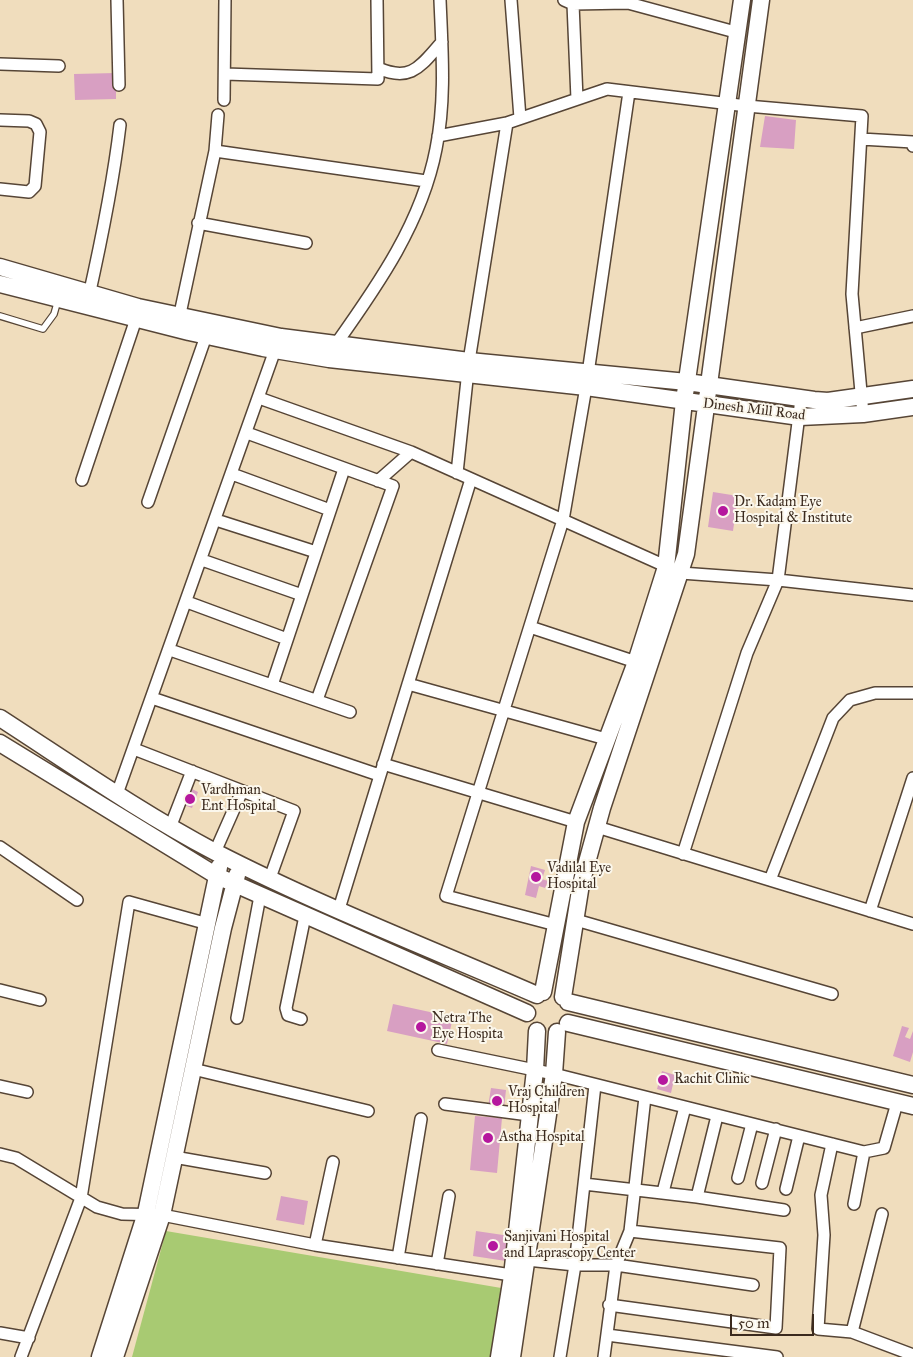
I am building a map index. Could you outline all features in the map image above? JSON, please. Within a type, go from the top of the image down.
[{"type":"main road","points":[[499,1357],[518,1277],[527,1260],[562,1028],[570,1016],[566,1000],[581,884],[673,570],[684,401],[739,33],[742,0]]},
{"type":"main road","points":[[761,0],[686,554],[673,570],[576,822],[556,925],[540,993],[532,1000],[527,1013],[528,1020],[537,1030],[550,1034],[562,1028],[909,1104]]},
{"type":"main road","points":[[0,267],[60,292],[178,323],[206,336],[275,350],[390,367],[469,367]]},
{"type":"main road","points":[[0,284],[60,292]]},
{"type":"main road","points":[[88,300],[136,319],[336,344],[469,367],[587,380]]},
{"type":"main road","name":"Dinesh Mill Road","points":[[587,380],[687,382],[801,399],[828,401],[913,389]]},
{"type":"main road","name":"Dinesh Mill Road","points":[[587,380],[684,401],[800,417],[863,414],[913,407]]},
{"type":"main road","points":[[0,718],[117,794],[240,864],[339,909],[540,993],[557,993],[566,1000],[913,1085]]},
{"type":"main road","points":[[2,749],[217,876],[527,1013]]},
{"type":"main road","points":[[115,1357],[154,1214],[217,876],[219,853]]},
{"type":"main road","points":[[100,1357],[174,1157],[240,864]]},
{"type":"main road","points":[[512,1357],[529,1115],[536,1070],[537,1030]]},
{"type":"street","points":[[117,0],[119,85]]},
{"type":"street","points":[[224,100],[225,0]]},
{"type":"street","points":[[225,74],[378,78],[377,0]]},
{"type":"street","points":[[336,344],[381,280],[417,211],[436,149],[444,82],[440,0]]},
{"type":"street","points":[[511,0],[520,118]]},
{"type":"street","points":[[577,99],[568,2],[628,3],[739,33]]},
{"type":"street","points":[[378,68],[389,72],[406,74],[415,71],[442,42]]},
{"type":"street","points":[[0,64],[59,66]]},
{"type":"street","points":[[438,136],[508,123],[607,89],[728,104],[862,116],[852,294],[863,414]]},
{"type":"street","points":[[556,925],[446,896],[563,520],[587,380],[628,92]]},
{"type":"street","points":[[178,323],[214,150],[218,115]]},
{"type":"street","points":[[0,120],[29,121],[36,124],[40,132],[35,186],[29,192],[0,189]]},
{"type":"street","points":[[457,473],[469,367],[508,123]]},
{"type":"street","points":[[88,300],[108,214],[109,194],[114,177],[120,126]]},
{"type":"street","points":[[861,139],[913,142],[913,146]]},
{"type":"street","points":[[214,150],[426,181]]},
{"type":"street","points":[[198,223],[306,243]]},
{"type":"street","points":[[855,328],[913,316]]},
{"type":"street","points":[[82,480],[136,319]]},
{"type":"street","points":[[148,502],[206,336]]},
{"type":"street","points":[[117,794],[170,650],[275,350]]},
{"type":"street","points":[[259,398],[411,452],[673,570],[913,595]]},
{"type":"street","points":[[684,854],[747,653],[778,580],[801,399]]},
{"type":"street","points":[[247,433],[393,486],[317,700]]},
{"type":"street","points":[[378,481],[411,452]]},
{"type":"street","points":[[272,685],[344,469]]},
{"type":"street","points":[[232,474],[330,510]]},
{"type":"street","points":[[339,909],[471,479]]},
{"type":"street","points":[[216,520],[316,552]]},
{"type":"street","points":[[202,560],[302,595]]},
{"type":"street","points":[[187,602],[287,639]]},
{"type":"street","points":[[530,627],[636,662]]},
{"type":"street","points":[[170,650],[350,712]]},
{"type":"street","points":[[408,684],[606,740]]},
{"type":"street","points":[[770,880],[833,718],[850,700],[875,693],[913,693]]},
{"type":"street","points":[[152,698],[381,770],[478,794],[576,822]]},
{"type":"street","points":[[134,749],[294,811],[270,878]]},
{"type":"street","points":[[171,825],[192,771]]},
{"type":"street","points":[[870,911],[913,778]]},
{"type":"street","points":[[219,853],[242,790]]},
{"type":"street","points":[[597,827],[913,924]]},
{"type":"street","points":[[0,847],[77,900]]},
{"type":"street","points":[[237,1018],[260,896]]},
{"type":"street","points":[[21,1357],[80,1198],[128,902],[208,924]]},
{"type":"street","points":[[301,1019],[288,1015],[286,1008],[305,916]]},
{"type":"street","points":[[576,920],[832,994]]},
{"type":"street","points":[[0,990],[40,1000]]},
{"type":"street","points":[[438,1050],[554,1074],[864,1152],[884,1148],[909,1104]]},
{"type":"street","points":[[193,1069],[368,1111]]},
{"type":"street","points":[[560,1357],[575,1266],[594,1084]]},
{"type":"street","points":[[0,1086],[27,1092]]},
{"type":"street","points":[[604,1357],[608,1335],[609,1305],[616,1265],[630,1231],[646,1097]]},
{"type":"street","points":[[445,1104],[529,1115]]},
{"type":"street","points":[[663,1192],[685,1107]]},
{"type":"street","points":[[697,1197],[717,1116]]},
{"type":"street","points":[[398,1258],[421,1119]]},
{"type":"street","points":[[738,1178],[752,1124]]},
{"type":"street","points":[[762,1184],[776,1129]]},
{"type":"street","points":[[786,1189],[798,1136]]},
{"type":"street","points":[[832,1144],[822,1195],[824,1235],[818,1329],[852,1332],[913,1355]]},
{"type":"street","points":[[854,1204],[864,1152]]},
{"type":"street","points":[[0,1154],[16,1158],[97,1207],[122,1214],[154,1214],[314,1246],[518,1277]]},
{"type":"street","points":[[174,1157],[265,1173]]},
{"type":"street","points":[[314,1246],[333,1162]]},
{"type":"street","points":[[584,1184],[635,1191],[663,1192],[784,1210]]},
{"type":"street","points":[[437,1264],[449,1196]]},
{"type":"street","points":[[852,1332],[882,1214]]},
{"type":"street","points":[[609,1305],[776,1328],[780,1248],[630,1231]]},
{"type":"street","points":[[527,1260],[575,1266],[616,1265],[753,1285]]},
{"type":"street","points":[[0,1333],[29,1338]]},
{"type":"street","points":[[608,1335],[740,1355],[777,1357]]},
{"type":"lane","points":[[0,316],[43,329],[54,314],[60,292]]},
{"type":"green space","points":[[166,1231],[513,1290],[501,1357],[132,1357]]},
{"type":"building","points":[[116,73],[116,99],[75,100],[74,74]]},
{"type":"building","points":[[765,116],[796,120],[794,149],[760,147]]},
{"type":"building","points":[[713,492],[738,496],[733,531],[708,527]]},
{"type":"building","points":[[188,787],[198,792],[192,808],[181,804]]},
{"type":"building","points":[[531,866],[545,870],[542,879],[548,881],[545,888],[539,886],[536,898],[525,895]]},
{"type":"building","points":[[393,1004],[453,1017],[447,1044],[387,1031]]},
{"type":"building","points":[[902,1026],[909,1028],[905,1037],[910,1039],[913,1031],[913,1052],[910,1062],[893,1056]]},
{"type":"building","points":[[662,1071],[675,1075],[671,1093],[657,1089]]},
{"type":"building","points":[[491,1088],[506,1090],[504,1108],[488,1107]]},
{"type":"building","points":[[475,1116],[502,1118],[497,1173],[470,1170]]},
{"type":"building","points":[[281,1196],[308,1201],[304,1225],[276,1220]]},
{"type":"building","points":[[476,1231],[510,1236],[506,1261],[473,1256]]},
{"type":"place","name":"Dr. Kadam Eye Hospital & Institute","points":[[723,511]]},
{"type":"place","name":"Vardhman Ent Hospital","points":[[190,799]]},
{"type":"place","name":"Vadilal Eye Hospital","points":[[536,877]]},
{"type":"place","name":"Netra The Eye Hospita","points":[[421,1027]]},
{"type":"place","name":"Rachit Clinic","points":[[663,1080]]},
{"type":"place","name":"Vraj Children Hospital","points":[[497,1101]]},
{"type":"place","name":"Astha Hospital","points":[[488,1138]]},
{"type":"place","name":"Sanjivani Hospital and Laprascopy Center","points":[[493,1246]]}]
